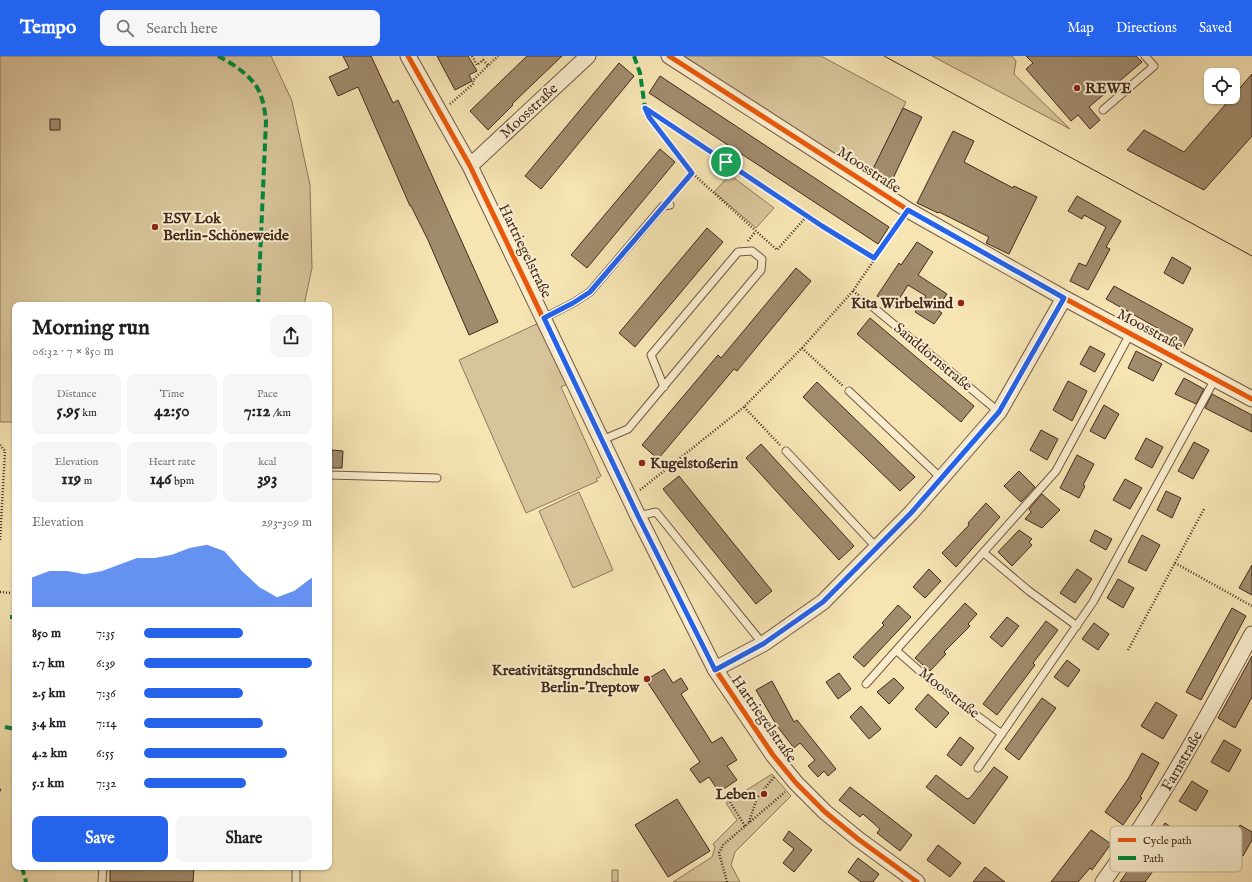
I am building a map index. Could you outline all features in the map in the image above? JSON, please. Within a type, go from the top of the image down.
[{"type":"street","name":"Hartriegelstraße","points":[[408,56],[470,166],[629,498],[715,670],[773,755],[796,783],[825,812],[852,835],[917,882]]},
{"type":"street","name":"Moosstraße","points":[[470,166],[588,56]]},
{"type":"street","name":"Moosstraße","points":[[669,56],[908,210],[1064,298],[1252,399]]},
{"type":"street","points":[[715,670],[763,644],[823,602],[911,513],[999,412],[1064,298]]},
{"type":"street","name":"Farnstraße","points":[[1141,826],[1167,787],[1252,634]]},
{"type":"street","name":"Farnstraße","points":[[1103,882],[1110,872]]},
{"type":"lane","points":[[1103,110],[1154,66],[1145,56]]},
{"type":"lane","name":"Hartriegelstraße","points":[[544,318],[573,303],[590,292],[666,205]]},
{"type":"lane","points":[[602,440],[628,429],[664,387],[761,270],[762,259],[752,251],[738,252],[651,355],[664,387]]},
{"type":"lane","name":"Sanddornstraße","points":[[867,302],[999,412]]},
{"type":"lane","name":"Moosstraße","points":[[866,684],[1056,471],[1130,334]]},
{"type":"lane","points":[[978,768],[1093,602],[1215,379]]},
{"type":"lane","points":[[849,391],[941,478]]},
{"type":"lane","points":[[786,451],[877,548]]},
{"type":"lane","points":[[332,476],[437,478]]},
{"type":"lane","points":[[638,516],[656,512],[763,644]]},
{"type":"lane","points":[[984,553],[1029,591],[1077,626]]},
{"type":"lane","name":"Moosstraße","points":[[897,651],[932,682],[1002,734]]},
{"type":"lane","points":[[102,882],[103,870]]},
{"type":"lane","points":[[296,870],[296,882]]},
{"type":"path","points":[[472,56],[477,65],[483,60],[488,66]]},
{"type":"path","points":[[452,102],[474,83],[473,80],[498,56]]},
{"type":"path","points":[[807,216],[777,250],[692,173],[649,117],[645,108],[807,216],[874,258]]},
{"type":"path","points":[[666,205],[692,173]]},
{"type":"path","points":[[629,498],[744,406],[802,348],[853,291],[908,210]]},
{"type":"path","points":[[802,348],[849,391]]},
{"type":"path","points":[[744,406],[786,451]]},
{"type":"path","points":[[0,445],[5,451],[0,541]]},
{"type":"path","points":[[1128,650],[1204,509]]},
{"type":"path","points":[[1175,563],[1252,606]]},
{"type":"path","points":[[0,592],[11,592]]},
{"type":"path","points":[[749,823],[757,798],[774,780],[776,773]]},
{"type":"path","points":[[727,882],[719,853],[723,845],[796,783]]},
{"type":"path","points":[[727,797],[745,826]]},
{"type":"shaded area","name":"ESV Lok Berlin-Schöneweide","points":[[0,56],[271,56],[292,101],[310,185],[312,268],[305,302],[12,302],[12,422],[0,422]]},
{"type":"shaded area","points":[[684,56],[821,56],[906,102],[869,178]]},
{"type":"shaded area","points":[[932,56],[1012,56],[1016,61],[1014,74],[1070,129]]},
{"type":"shaded area","points":[[730,175],[774,208],[756,228],[714,192]]},
{"type":"shaded area","points":[[541,322],[569,383],[561,387],[601,476],[596,479],[598,481],[526,513],[459,360]]},
{"type":"shaded area","points":[[579,492],[613,570],[573,588],[539,511]]},
{"type":"shaded area","points":[[772,774],[791,796],[735,852],[731,865],[740,882],[673,882],[712,857],[715,847],[713,844],[737,820],[726,803]]},
{"type":"shaded area","points":[[612,870],[618,870],[618,882],[612,882]]},
{"type":"building","points":[[343,56],[371,56],[393,103],[398,100],[498,322],[469,335],[428,240],[410,206],[358,87],[338,96],[329,77],[349,68]]},
{"type":"building","points":[[437,56],[468,56],[477,71],[469,75],[472,81],[455,90]]},
{"type":"building","points":[[527,56],[562,56],[512,104],[513,105],[488,130],[470,111]]},
{"type":"building","name":"REWE","points":[[1026,56],[1136,56],[1142,62],[1089,107],[1100,120],[1090,129],[1078,115],[1071,121],[1026,69],[1033,63]]},
{"type":"building","points":[[619,63],[634,76],[541,189],[525,176]]},
{"type":"building","points":[[1252,74],[1252,136],[1204,190],[1127,150],[1144,130],[1184,152],[1226,104],[1240,104],[1240,88]]},
{"type":"building","points":[[660,76],[889,227],[878,244],[649,93]]},
{"type":"building","points":[[903,108],[922,117],[889,187],[870,175]]},
{"type":"building","points":[[50,119],[60,119],[60,130],[50,130]]},
{"type":"building","points":[[953,131],[974,141],[964,162],[1013,188],[1014,186],[1037,197],[1009,254],[986,243],[989,237],[939,212],[938,213],[917,203]]},
{"type":"building","points":[[660,149],[675,162],[587,268],[571,255]]},
{"type":"building","points":[[1077,196],[1121,221],[1106,247],[1110,249],[1088,290],[1070,281],[1079,263],[1086,266],[1106,227],[1084,215],[1082,219],[1068,211]]},
{"type":"building","points":[[707,228],[723,242],[635,347],[619,333]]},
{"type":"building","points":[[917,242],[933,252],[918,275],[947,294],[940,304],[943,305],[939,311],[942,313],[934,324],[915,312],[926,296],[908,285],[894,307],[877,296],[899,263],[901,265]]},
{"type":"building","points":[[1172,257],[1191,268],[1183,284],[1164,273]]},
{"type":"building","points":[[796,268],[811,281],[737,371],[734,369],[658,459],[642,445],[718,355],[721,358]]},
{"type":"building","points":[[1114,286],[1193,329],[1183,348],[1158,332],[1159,329],[1106,299]]},
{"type":"building","points":[[870,318],[974,406],[961,422],[857,334]]},
{"type":"building","points":[[1090,346],[1105,354],[1095,372],[1080,364]]},
{"type":"building","points":[[1136,351],[1162,364],[1153,381],[1128,368]]},
{"type":"building","points":[[1184,378],[1204,389],[1196,404],[1175,394]]},
{"type":"building","points":[[1068,381],[1087,391],[1072,421],[1053,410]]},
{"type":"building","points":[[817,382],[915,477],[900,491],[803,397]]},
{"type":"building","points":[[1212,394],[1252,415],[1252,432],[1205,408]]},
{"type":"building","points":[[1104,405],[1119,414],[1105,439],[1090,431]]},
{"type":"building","points":[[1041,430],[1058,439],[1047,460],[1030,450]]},
{"type":"building","points":[[1146,438],[1163,447],[1152,468],[1135,459]]},
{"type":"building","points":[[1194,442],[1209,450],[1193,479],[1178,471]]},
{"type":"building","points":[[761,444],[854,546],[839,560],[746,458]]},
{"type":"building","points":[[332,450],[343,451],[342,468],[332,468]]},
{"type":"building","points":[[1077,455],[1094,464],[1083,485],[1085,486],[1079,498],[1060,488]]},
{"type":"building","points":[[1019,471],[1035,487],[1021,502],[1004,486]]},
{"type":"building","points":[[679,476],[772,591],[756,604],[663,489]]},
{"type":"building","points":[[1125,479],[1142,488],[1130,509],[1113,500]]},
{"type":"building","points":[[1166,491],[1181,498],[1172,518],[1157,510]]},
{"type":"building","points":[[1042,494],[1060,510],[1042,528],[1025,519],[1031,512],[1029,509]]},
{"type":"building","points":[[986,503],[1000,517],[956,567],[942,553],[969,525],[968,523]]},
{"type":"building","points":[[1019,530],[1032,539],[1029,542],[1032,545],[1012,566],[998,552]]},
{"type":"building","points":[[1095,530],[1112,539],[1106,550],[1090,541]]},
{"type":"building","points":[[1142,535],[1160,545],[1146,571],[1128,562]]},
{"type":"building","points":[[1252,565],[1252,595],[1239,588]]},
{"type":"building","points":[[929,569],[941,581],[925,598],[913,587]]},
{"type":"building","points":[[1077,569],[1092,579],[1075,603],[1060,593]]},
{"type":"building","points":[[1118,579],[1134,588],[1123,608],[1107,598]]},
{"type":"building","points":[[965,603],[977,614],[968,624],[970,626],[944,652],[946,654],[930,671],[915,658]]},
{"type":"building","points":[[898,605],[911,617],[864,667],[853,657],[884,625],[882,623]]},
{"type":"building","points":[[1232,608],[1246,616],[1201,700],[1186,692]]},
{"type":"building","points":[[1007,617],[1019,626],[1002,647],[990,637]]},
{"type":"building","points":[[1046,621],[1058,630],[1033,663],[1035,665],[997,715],[983,704]]},
{"type":"building","points":[[1094,623],[1109,634],[1098,650],[1082,639]]},
{"type":"building","points":[[1252,656],[1252,697],[1235,728],[1218,718]]},
{"type":"building","points":[[1067,660],[1080,670],[1068,687],[1054,677]]},
{"type":"building","points":[[664,669],[673,683],[681,678],[688,689],[681,694],[712,743],[722,737],[737,760],[727,766],[737,780],[719,792],[709,777],[700,783],[690,769],[700,762],[646,680]]},
{"type":"building","points":[[839,673],[851,689],[838,699],[826,682]]},
{"type":"building","points":[[894,678],[904,688],[889,704],[877,692]]},
{"type":"building","points":[[772,681],[794,722],[797,720],[836,769],[828,776],[824,771],[818,777],[808,766],[815,760],[800,743],[794,748],[777,726],[756,690]]},
{"type":"building","points":[[928,694],[949,713],[936,728],[915,709]]},
{"type":"building","points":[[1042,698],[1056,708],[1019,760],[1005,749]]},
{"type":"building","points":[[1156,702],[1177,715],[1163,739],[1141,726]]},
{"type":"building","points":[[861,706],[881,729],[869,739],[850,717]]},
{"type":"building","points":[[960,737],[974,748],[961,766],[947,755]]},
{"type":"building","points":[[1224,740],[1241,750],[1229,772],[1211,762]]},
{"type":"building","points":[[1142,753],[1159,763],[1140,797],[1142,798],[1123,825],[1105,812],[1128,779]]},
{"type":"building","points":[[994,767],[1008,777],[974,824],[926,787],[936,775],[967,799],[970,798]]},
{"type":"building","points":[[1192,781],[1208,791],[1196,811],[1179,801]]},
{"type":"building","points":[[850,787],[912,835],[900,851],[877,833],[880,829],[863,814],[860,817],[839,800]]},
{"type":"building","points":[[677,799],[710,851],[668,877],[635,825]]},
{"type":"building","points":[[1242,826],[1252,832],[1252,840],[1243,856]]},
{"type":"building","points":[[1091,830],[1110,843],[1092,870],[1090,868],[1078,882],[1051,882]]},
{"type":"building","points":[[789,831],[812,850],[794,872],[783,863],[794,849],[783,840]]},
{"type":"building","points":[[938,845],[961,863],[950,877],[927,860]]},
{"type":"building","points":[[858,858],[879,874],[873,882],[861,882],[848,872]]},
{"type":"building","points":[[985,867],[1005,882],[973,882]]},
{"type":"building","points":[[110,870],[194,870],[193,882],[110,882]]},
{"type":"building","points":[[1127,872],[1152,872],[1145,882],[1120,882]]},
{"type":"tram line","points":[[884,56],[1252,256]]},
{"type":"marked path","points":[[218,56],[231,63],[249,78],[261,96],[265,112],[266,121],[258,302]]},
{"type":"marked path","points":[[634,56],[640,73],[645,108]]},
{"type":"marked path","points":[[5,727],[12,728]]},
{"type":"marked path","points":[[23,870],[26,882]]},
{"type":"cycle path","points":[[408,56],[470,166],[638,516],[715,669],[773,755],[796,783],[825,812],[858,839],[917,882]]},
{"type":"cycle path","points":[[669,56],[908,210],[1064,298],[1252,399]]},
{"type":"place","name":"REWE","points":[[1077,88]]},
{"type":"place","name":"ESV Lok Berlin-Schöneweide","points":[[155,227]]},
{"type":"place","name":"Kita Wirbelwind","points":[[961,303]]},
{"type":"place","name":"Kugelstoßerin","points":[[642,463]]},
{"type":"place","name":"Kreativitätsgrundschule Berlin-Treptow","points":[[647,679]]},
{"type":"place","name":"Leben","points":[[764,794]]},
{"type":"route","points":[[645,108],[726,162],[822,226],[874,258],[908,210],[1064,298],[999,412],[911,513],[823,602],[763,644],[715,670],[638,516],[544,318],[573,303],[590,292],[692,173],[649,117],[645,108]]}]
